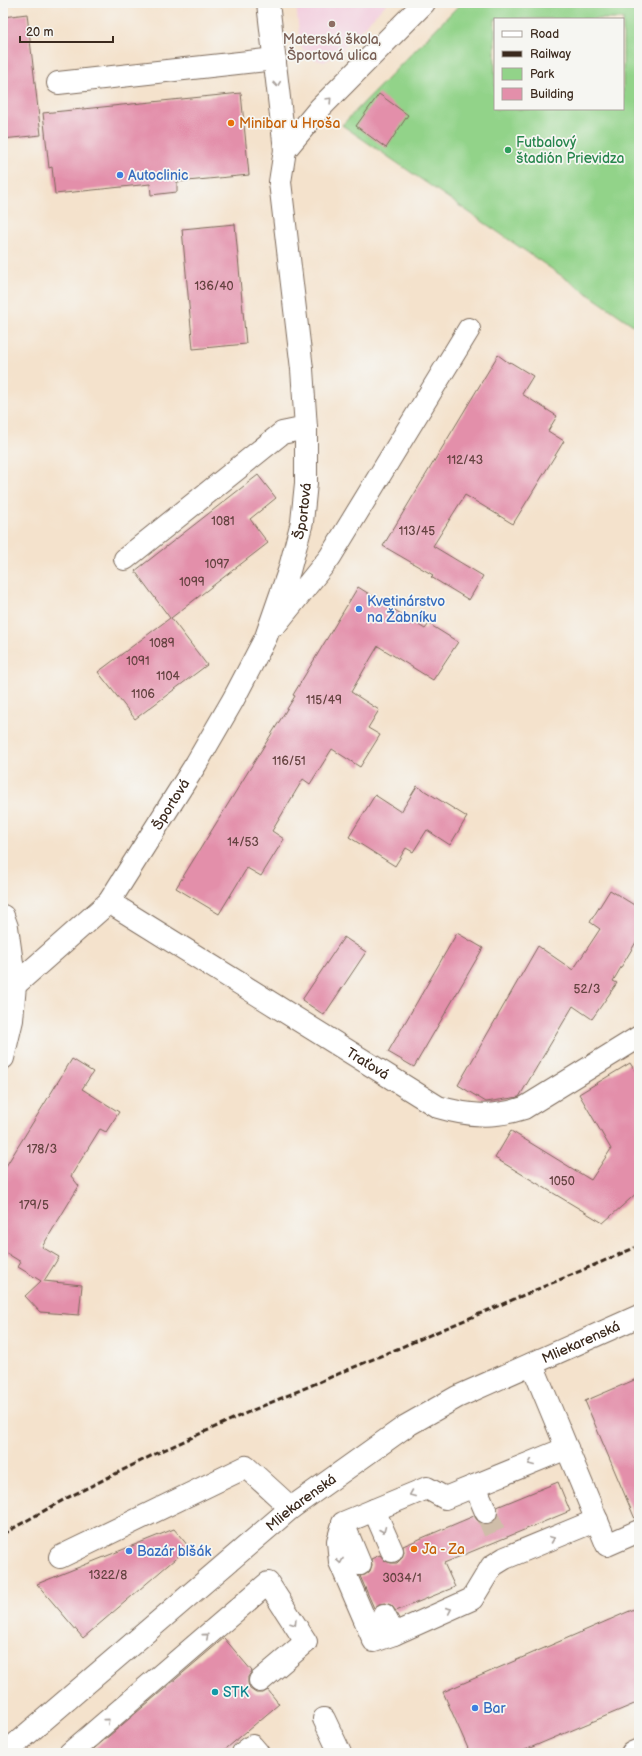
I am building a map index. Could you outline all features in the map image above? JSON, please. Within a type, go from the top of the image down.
[{"type":"street","name":"Športová","points":[[15,986],[110,902],[196,764],[233,700],[266,637],[289,570],[302,522],[306,483],[306,428],[302,369],[280,182],[285,150],[268,3]]},
{"type":"street","points":[[285,150],[320,108],[424,3]]},
{"type":"street","points":[[58,83],[274,59]]},
{"type":"street","points":[[266,637],[330,556],[469,328]]},
{"type":"street","points":[[125,559],[282,433],[306,428]]},
{"type":"street","name":"Traťová","points":[[110,902],[438,1107],[464,1114],[506,1114],[524,1108],[639,1037]]},
{"type":"street","points":[[3,916],[7,927],[15,986],[12,1020],[3,1058]]},
{"type":"street","name":"Mliekarenská","points":[[5,1753],[291,1508],[432,1410],[457,1397],[639,1316]]},
{"type":"street","points":[[532,1364],[608,1545],[639,1531]]},
{"type":"street","points":[[343,1522],[427,1488],[446,1498],[567,1448]]},
{"type":"street","points":[[60,1557],[246,1468],[291,1508]]},
{"type":"street","points":[[475,1486],[486,1512]]},
{"type":"street","points":[[374,1510],[392,1551]]},
{"type":"street","points":[[343,1522],[338,1541],[343,1572],[374,1641],[389,1625],[416,1613],[472,1599],[502,1549],[597,1520]]},
{"type":"street","points":[[343,1522],[360,1564]]},
{"type":"street","points":[[74,1750],[268,1583],[306,1642],[260,1681]]},
{"type":"street","points":[[324,1719],[340,1753]]},
{"type":"street","points":[[243,1753],[252,1746],[258,1753]]},
{"type":"street","points":[[632,1753],[639,1750]]},
{"type":"shaded area","name":"Materská škola, Športová ulica","points":[[296,3],[387,3],[337,55],[324,62],[310,58],[300,45]]},
{"type":"green space","name":"Futbalový štadión Prievidza","points":[[461,3],[639,3],[639,329],[342,125]]},
{"type":"building","points":[[27,14],[41,135],[3,139],[3,17]]},
{"type":"building","points":[[241,93],[249,175],[177,182],[177,192],[151,195],[150,184],[55,194],[52,167],[49,168],[43,113]]},
{"type":"building","points":[[379,94],[408,115],[386,148],[356,126]]},
{"type":"building","points":[[235,224],[246,344],[193,349],[182,229]]},
{"type":"building","points":[[498,355],[509,363],[510,362],[533,376],[522,394],[557,416],[548,431],[564,441],[513,524],[465,495],[433,546],[483,576],[469,600],[431,577],[433,575],[383,546]]},
{"type":"building","points":[[258,475],[276,498],[250,519],[268,543],[171,618],[207,665],[135,719],[98,672],[170,618],[135,571]]},
{"type":"building","points":[[358,587],[425,629],[429,624],[458,642],[433,680],[378,646],[351,692],[379,710],[368,728],[380,735],[360,767],[332,749],[310,784],[303,779],[272,831],[284,839],[261,876],[247,868],[219,914],[176,888],[295,696],[293,695]]},
{"type":"building","points":[[417,786],[467,817],[450,845],[427,830],[413,852],[406,848],[395,866],[349,837],[375,795],[401,812]]},
{"type":"building","points":[[610,890],[639,908],[639,937],[613,981],[617,983],[592,1019],[573,1006],[519,1097],[486,1102],[458,1085],[538,946],[573,970],[600,929],[590,922]]},
{"type":"building","points":[[457,933],[483,948],[414,1067],[388,1052]]},
{"type":"building","points":[[344,937],[366,952],[324,1015],[302,1000]]},
{"type":"building","points":[[72,1059],[93,1072],[82,1089],[119,1112],[106,1132],[100,1129],[71,1176],[79,1186],[42,1247],[59,1257],[44,1281],[82,1285],[79,1315],[40,1312],[25,1296],[41,1281],[18,1267],[21,1262],[3,1251],[3,1171]]},
{"type":"building","points":[[630,1063],[639,1077],[639,1191],[603,1223],[495,1158],[511,1131],[591,1180],[611,1149],[579,1094]]},
{"type":"building","points":[[639,1378],[639,1519],[635,1519],[585,1401]]},
{"type":"building","points":[[558,1482],[570,1511],[444,1563],[455,1587],[396,1611],[391,1605],[385,1603],[379,1604],[374,1608],[360,1576],[365,1575],[370,1571],[372,1565],[371,1559],[380,1555],[385,1561],[397,1563],[402,1558],[404,1552],[403,1546],[474,1516],[479,1522],[490,1524],[496,1519],[498,1513],[497,1507]]},
{"type":"building","points":[[174,1529],[189,1547],[83,1638],[37,1584]]},
{"type":"building","points":[[639,1607],[639,1702],[518,1753],[470,1753],[443,1692]]},
{"type":"building","name":"STK","points":[[224,1638],[252,1671],[248,1677],[250,1689],[256,1693],[263,1693],[268,1690],[279,1704],[221,1753],[89,1753]]},
{"type":"tunnel","points":[[486,1512],[498,1541]]},
{"type":"railway","points":[[3,1534],[65,1499],[153,1455],[244,1414],[639,1246]]},
{"type":"place","name":"Materská škola, Športová ulica","points":[[332,24]]},
{"type":"place","name":"Minibar u Hroša","points":[[231,123]]},
{"type":"place","name":"Futbalový štadión Prievidza","points":[[508,150]]},
{"type":"place","name":"Autoclinic","points":[[120,175]]},
{"type":"place","name":"Kvetinárstvo na Žabníku","points":[[359,609]]},
{"type":"place","name":"Ja - Za","points":[[414,1549]]},
{"type":"place","name":"Bazár blšák","points":[[129,1551]]},
{"type":"place","name":"STK","points":[[215,1692]]},
{"type":"place","name":"Bar","points":[[475,1708]]}]
